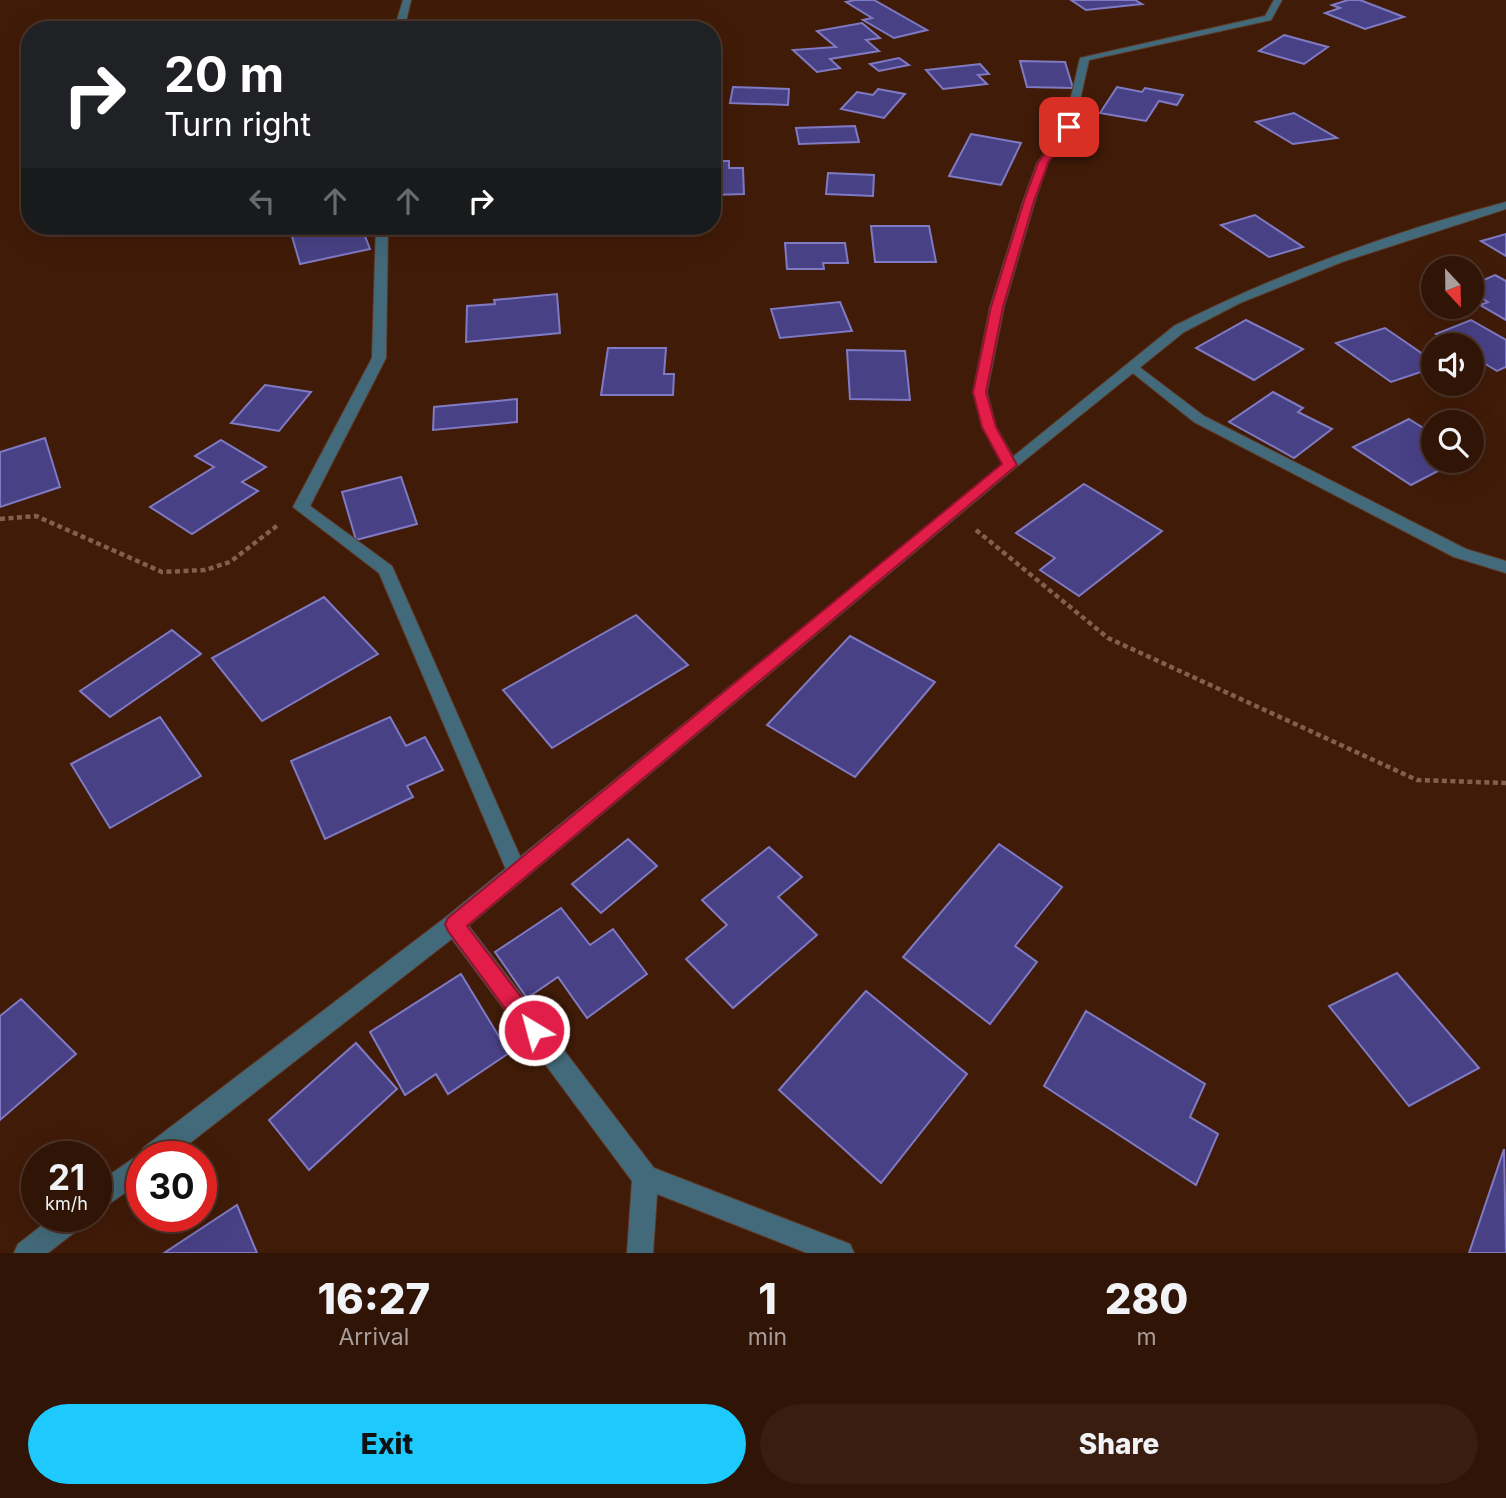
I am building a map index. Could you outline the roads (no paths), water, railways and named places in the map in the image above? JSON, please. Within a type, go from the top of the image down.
[{"type":"street","points":[[401,21],[407,0]]},
{"type":"street","points":[[1010,465],[989,427],[979,392],[997,307],[1029,201],[1043,163],[1069,127],[1085,58],[1268,18],[1278,0]]},
{"type":"street","points":[[173,1141],[454,924],[1179,329],[1235,300],[1338,260],[1506,205]]},
{"type":"street","points":[[382,235],[379,358],[301,507],[386,570],[517,872]]},
{"type":"street","points":[[1134,367],[1199,419],[1460,552],[1506,567]]},
{"type":"street","points":[[454,924],[645,1178],[841,1253]]},
{"type":"street","points":[[112,1188],[126,1177]]},
{"type":"street","points":[[640,1253],[645,1178]]},
{"type":"street","points":[[27,1253],[54,1232]]}]
